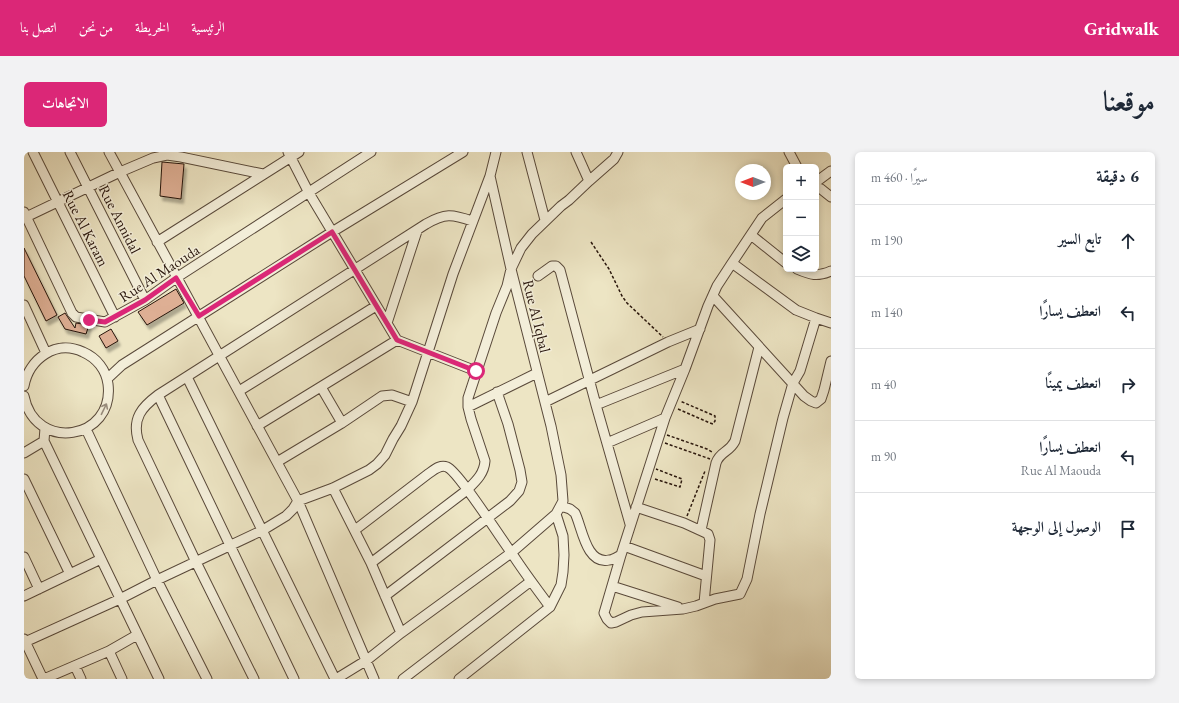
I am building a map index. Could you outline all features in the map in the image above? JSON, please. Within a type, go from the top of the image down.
[{"type":"street","name":"Rue Al Karam","points":[[33,152],[115,317]]},
{"type":"street","name":"Rue Annidal","points":[[70,152],[145,300]]},
{"type":"street","points":[[109,152],[298,501],[374,679]]},
{"type":"street","points":[[157,242],[263,174],[289,155],[299,152]]},
{"type":"street","name":"Rue Al Maouda","points":[[25,215],[72,313],[76,317],[97,322],[105,322],[145,300],[176,278],[371,152]]},
{"type":"street","points":[[107,379],[122,365],[332,232],[463,152]]},
{"type":"street","name":"Rue Al Iqbal","points":[[496,152],[490,176],[511,269],[558,458],[563,488],[563,496],[559,510]]},
{"type":"street","points":[[527,152],[545,220]]},
{"type":"street","points":[[576,152],[589,180]]},
{"type":"street","points":[[371,563],[467,490],[481,475],[484,470],[485,461],[468,407],[468,398],[496,313],[507,286],[511,269],[521,248],[545,220],[614,159],[618,152]]},
{"type":"street","points":[[789,152],[795,164]]},
{"type":"street","points":[[25,215],[159,156],[167,155],[263,174]]},
{"type":"street","points":[[289,155],[309,193],[397,340],[476,371]]},
{"type":"street","points":[[819,180],[831,171]]},
{"type":"street","points":[[137,635],[109,651],[44,679],[25,640],[120,599],[263,530],[286,516],[298,501],[333,488],[369,470],[377,464],[385,455],[412,402],[472,221],[490,176]]},
{"type":"street","points":[[819,188],[831,198]]},
{"type":"street","points":[[785,200],[762,218],[722,277],[713,296],[686,370],[665,418],[649,472],[630,524],[604,614],[611,623],[642,612],[683,609],[704,604],[715,599],[740,594],[746,579],[783,418],[793,383],[800,371],[816,318]]},
{"type":"street","points":[[254,679],[196,562],[136,435],[136,424],[140,413],[146,404],[158,395],[435,219],[454,215],[472,221]]},
{"type":"street","points":[[387,323],[417,231]]},
{"type":"street","points":[[750,236],[783,261]]},
{"type":"street","points":[[732,263],[791,306],[816,318],[831,323]]},
{"type":"street","points":[[538,276],[552,266],[559,268],[589,381],[630,524]]},
{"type":"street","points":[[804,272],[817,276],[831,271]]},
{"type":"street","points":[[713,296],[804,396],[811,401],[816,403],[821,398],[831,361]]},
{"type":"street","points":[[24,305],[46,353]]},
{"type":"street","points":[[239,391],[376,306]]},
{"type":"street","points":[[545,402],[668,342],[700,329]]},
{"type":"street","points":[[257,426],[397,340]]},
{"type":"street","points":[[701,530],[718,456],[732,447],[735,442],[759,347]]},
{"type":"street","points":[[24,386],[30,367],[37,359],[46,353],[63,348],[76,349],[88,354],[101,366],[107,379],[109,391],[107,402],[102,413],[95,422],[86,429],[65,433],[54,432],[45,428],[34,419],[26,408],[24,396]]},
{"type":"street","points":[[101,366],[122,365]]},
{"type":"street","points":[[596,406],[686,370]]},
{"type":"street","points":[[468,407],[537,373]]},
{"type":"street","points":[[187,377],[336,679],[367,660],[401,633],[511,553],[559,510],[570,509],[575,513],[587,547],[593,555],[603,560],[609,560],[621,556]]},
{"type":"street","points":[[321,387],[342,423]]},
{"type":"street","points":[[385,596],[488,519],[516,496],[519,491],[522,482],[520,470],[508,424],[497,392]]},
{"type":"street","points":[[158,395],[294,679]]},
{"type":"street","points":[[277,462],[342,423],[382,396],[392,395],[412,402]]},
{"type":"street","points":[[607,443],[665,418]]},
{"type":"street","points":[[45,428],[44,442],[159,679]]},
{"type":"street","points":[[86,429],[157,580],[207,679]]},
{"type":"street","points":[[24,453],[44,442]]},
{"type":"street","points":[[355,530],[428,474],[440,467],[447,467],[451,469],[467,490],[550,607]]},
{"type":"street","points":[[24,479],[70,574]]},
{"type":"street","points":[[333,488],[371,563],[401,633]]},
{"type":"street","points":[[636,507],[684,523],[708,534],[710,540],[704,604]]},
{"type":"street","points":[[459,679],[550,607],[561,585],[563,572],[563,536],[559,510]]},
{"type":"street","points":[[624,546],[706,576]]},
{"type":"street","points":[[24,557],[39,589]]},
{"type":"street","points":[[24,596],[101,558]]},
{"type":"street","points":[[403,679],[531,581]]},
{"type":"street","points":[[612,586],[683,609]]},
{"type":"street","points":[[109,651],[122,679]]},
{"type":"street","points":[[75,666],[81,679]]},
{"type":"path","points":[[591,242],[609,268],[627,303],[668,342]]},
{"type":"path","points":[[672,402],[710,413],[715,416],[715,421],[713,424],[710,423],[672,402]]},
{"type":"path","points":[[659,437],[707,449],[712,452],[712,455],[710,459],[659,437]]},
{"type":"path","points":[[684,523],[707,466]]},
{"type":"path","points":[[649,472],[680,478],[682,479],[682,483],[680,486],[676,486],[649,472]]},
{"type":"building","points":[[162,162],[184,164],[181,199],[160,196]]},
{"type":"building","points":[[24,248],[57,315],[46,321],[24,276]]},
{"type":"building","points":[[176,289],[184,303],[147,325],[138,312]]},
{"type":"building","points":[[65,313],[75,328],[76,323],[89,325],[86,334],[65,329],[58,317]]},
{"type":"building","points":[[111,329],[118,341],[106,348],[99,336]]},
{"type":"route","points":[[89,320],[105,322],[145,300],[176,278],[199,316],[332,232],[397,340],[476,371]]}]
